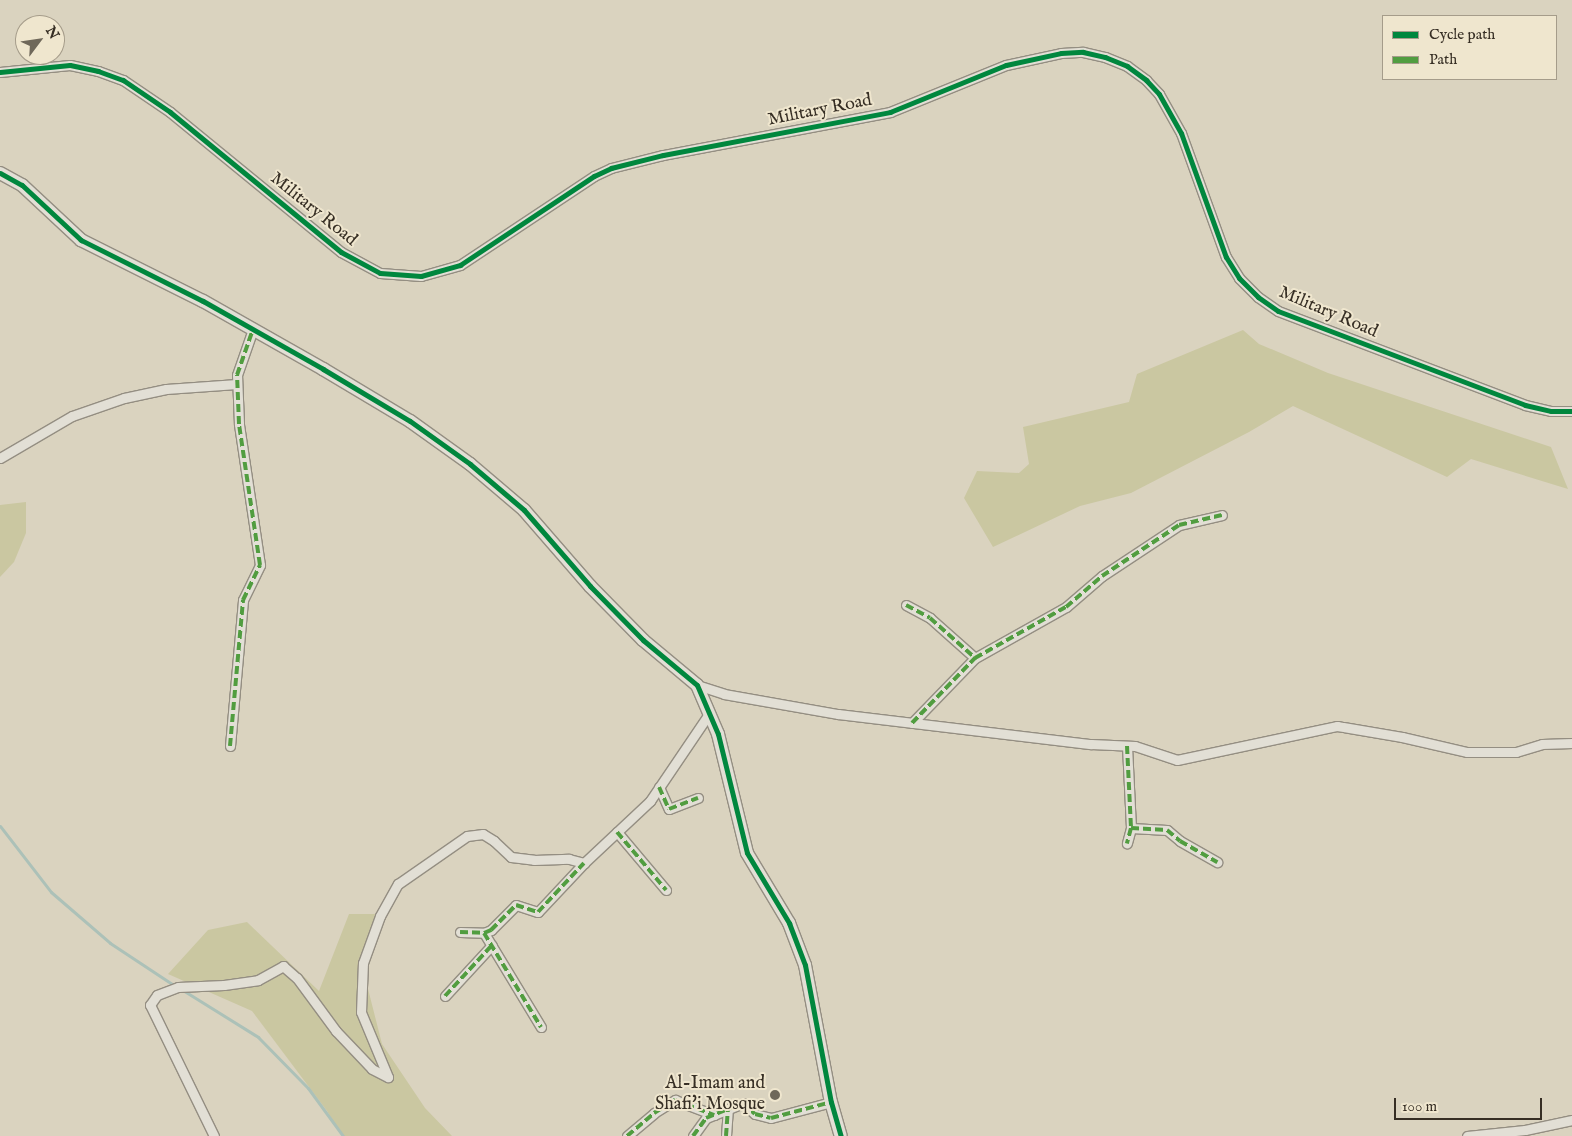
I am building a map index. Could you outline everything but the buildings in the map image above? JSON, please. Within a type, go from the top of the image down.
[{"type":"street","name":"Military Road","points":[[0,72],[70,65],[98,71],[123,80],[170,112],[341,252],[380,273],[421,276],[460,265],[594,176],[610,168],[654,157],[890,112],[1006,65],[1061,53],[1083,52],[1105,57],[1127,66],[1146,80],[1159,94],[1181,133],[1226,257],[1239,278],[1258,297],[1278,311],[1525,405],[1551,411],[1572,412]]},
{"type":"street","points":[[0,173],[22,185],[81,240],[203,301],[253,329],[410,421],[470,464],[524,510],[590,586],[644,640],[697,686],[724,694],[838,714],[1091,744],[1135,746],[1177,760],[1337,726],[1402,736],[1467,752],[1516,752],[1542,744],[1572,743]]},
{"type":"street","points":[[230,746],[243,600],[260,565],[238,424],[237,375],[253,329]]},
{"type":"street","points":[[0,458],[72,416],[124,398],[166,389],[237,384]]},
{"type":"street","points":[[912,723],[975,658],[1066,607],[1102,576],[1178,525],[1222,515]]},
{"type":"street","points":[[906,605],[930,618],[975,658]]},
{"type":"street","points":[[697,686],[718,734],[747,853],[789,923],[805,965],[831,1102],[841,1136]]},
{"type":"street","points":[[460,932],[484,933],[492,930],[516,905],[538,912],[584,863],[650,801],[709,714]]},
{"type":"street","points":[[1127,746],[1131,828],[1127,843]]},
{"type":"street","points":[[659,787],[669,809],[698,798]]},
{"type":"street","points":[[1131,828],[1167,830],[1180,841],[1217,862]]},
{"type":"street","points":[[616,832],[666,890]]},
{"type":"street","points":[[214,1136],[150,1005],[157,995],[178,987],[224,985],[258,980],[283,966],[297,978],[342,1037],[372,1069],[388,1077],[361,1012],[363,963],[380,916],[398,884],[467,836],[484,834],[511,857],[534,860],[569,859],[584,863]]},
{"type":"street","points":[[484,933],[542,1027]]},
{"type":"street","points":[[445,996],[492,945]]},
{"type":"street","points":[[627,1136],[654,1113],[675,1100],[714,1115]]},
{"type":"street","points":[[693,1136],[706,1118],[743,1103],[755,1114],[771,1118],[831,1102]]},
{"type":"street","points":[[726,1136],[728,1109]]},
{"type":"street","points":[[1467,1136],[1525,1130],[1572,1120]]},
{"type":"shaded area","points":[[1243,330],[1259,344],[1328,373],[1551,447],[1568,489],[1471,459],[1447,477],[1293,406],[1249,432],[1131,493],[1080,506],[993,547],[964,498],[977,471],[1019,473],[1029,464],[1023,427],[1129,402],[1137,374]]},
{"type":"shaded area","points":[[26,502],[26,533],[14,562],[0,577],[0,505]]},
{"type":"shaded area","points":[[349,914],[375,914],[365,977],[382,1044],[425,1108],[452,1136],[342,1136],[327,1111],[252,1011],[168,974],[208,930],[247,922],[319,991]]},
{"type":"waterway","points":[[0,826],[51,892],[110,943],[175,986]]},
{"type":"waterway","points":[[181,989],[258,1037],[308,1088],[343,1136]]},
{"type":"marked path","points":[[230,746],[243,600],[260,565],[239,424],[237,375],[253,329]]},
{"type":"marked path","points":[[912,723],[975,658],[1066,607],[1102,576],[1179,525],[1222,515]]},
{"type":"marked path","points":[[906,605],[930,618],[975,658]]},
{"type":"marked path","points":[[1127,746],[1131,828],[1127,843]]},
{"type":"marked path","points":[[659,787],[669,809],[698,798]]},
{"type":"marked path","points":[[1131,828],[1167,830],[1180,841],[1217,862]]},
{"type":"marked path","points":[[617,832],[666,890]]},
{"type":"marked path","points":[[460,932],[484,933],[491,930],[516,905],[538,912],[584,863]]},
{"type":"marked path","points":[[484,933],[541,1027]]},
{"type":"marked path","points":[[445,996],[492,945]]},
{"type":"marked path","points":[[627,1136],[654,1113],[675,1100],[714,1115]]},
{"type":"marked path","points":[[693,1136],[706,1118],[743,1103],[755,1114],[771,1118],[831,1102]]},
{"type":"marked path","points":[[726,1136],[728,1109]]},
{"type":"cycle path","points":[[0,72],[70,65],[98,71],[123,80],[170,112],[341,252],[380,273],[421,276],[460,265],[594,176],[611,168],[663,155],[890,112],[1006,65],[1061,53],[1083,52],[1105,57],[1127,66],[1146,80],[1159,94],[1181,133],[1226,257],[1239,278],[1258,297],[1278,311],[1525,405],[1551,411],[1572,411]]},
{"type":"cycle path","points":[[0,173],[22,185],[81,240],[203,301],[323,369],[410,421],[470,464],[524,510],[590,586],[643,640],[697,685],[718,734],[747,853],[789,923],[805,965],[831,1102],[841,1136]]},
{"type":"place","name":"Al-Imam and Shafi'i Mosque","points":[[775,1095]]}]
